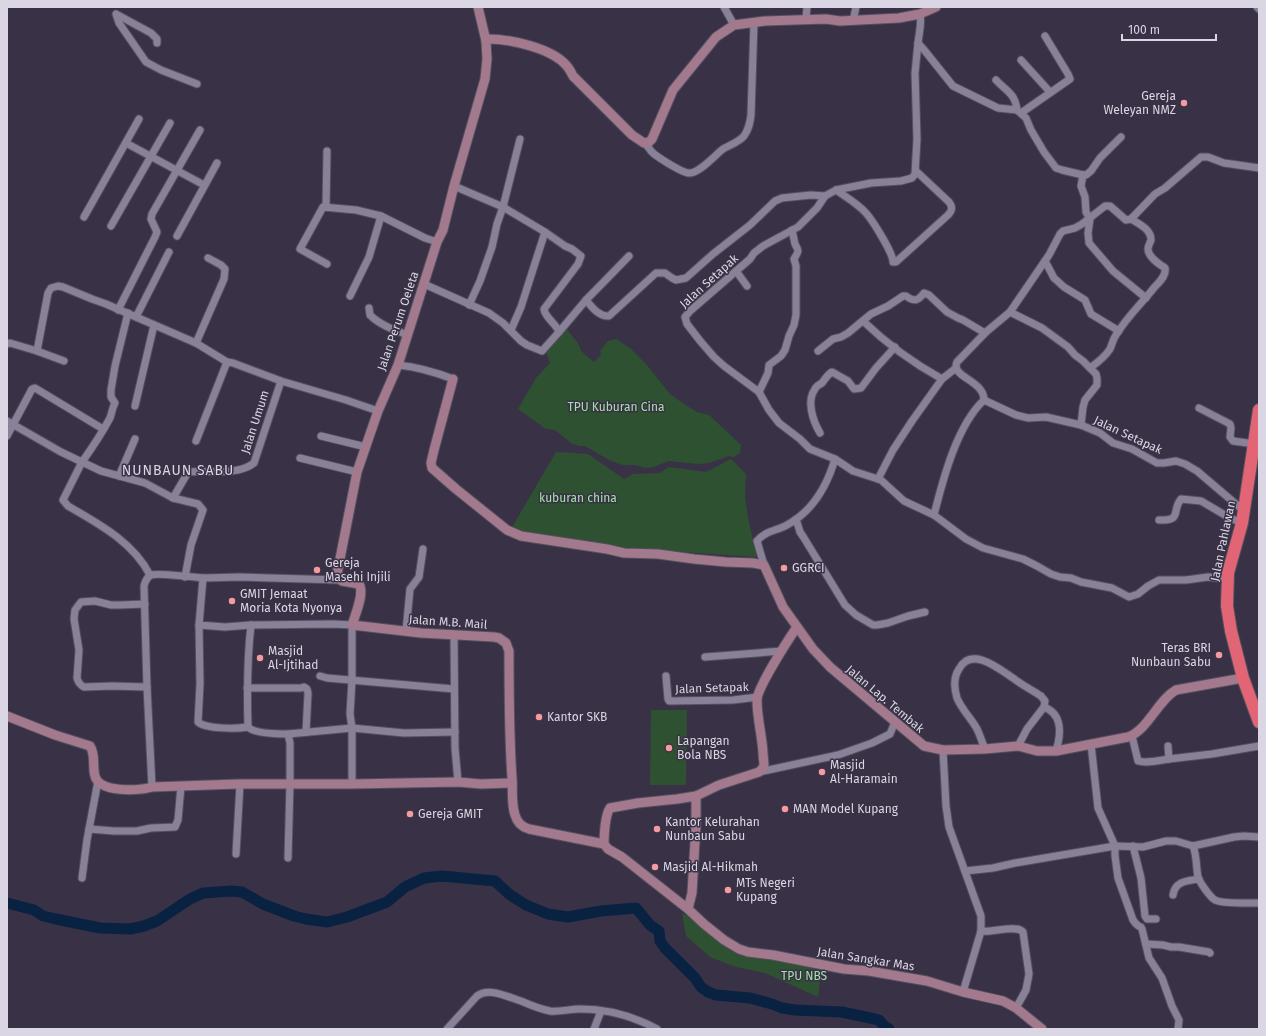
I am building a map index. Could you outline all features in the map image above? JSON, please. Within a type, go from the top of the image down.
[{"type":"highway","name":"Jalan Pahlawan","points":[[1259,410],[1242,523],[1227,579],[1227,606],[1229,622],[1243,678],[1259,722]]},
{"type":"street","name":"Jalan Perum Oeleta","points":[[339,580],[337,576],[338,569],[357,472],[378,412],[398,365],[437,242],[443,230],[485,79],[488,59],[486,41],[478,7]]},
{"type":"street","points":[[724,7],[734,25]]},
{"type":"street","points":[[806,19],[807,7]]},
{"type":"street","points":[[853,21],[856,7]]},
{"type":"street","points":[[645,143],[652,139],[673,90],[716,37],[734,25],[754,22],[806,19],[853,21],[899,18],[920,14],[936,7]]},
{"type":"street","points":[[117,10],[151,33],[157,39],[158,43]]},
{"type":"street","points":[[117,10],[119,23],[146,62],[161,70],[197,84]]},
{"type":"street","points":[[836,190],[866,213],[893,259],[893,262],[896,262],[948,215],[952,208],[952,205],[916,171],[917,139],[915,73],[919,33],[922,22],[920,14]]},
{"type":"street","points":[[486,41],[488,39],[496,39],[526,44],[556,58],[566,65],[573,76],[632,135],[641,142],[645,143],[651,152],[680,170],[690,173],[700,168],[723,150],[740,140],[749,126],[751,115],[754,22]]},
{"type":"street","points":[[918,43],[953,86],[998,108],[1019,111],[1069,80],[1070,77],[1046,36]]},
{"type":"street","points":[[1021,60],[1050,92]]},
{"type":"street","points":[[996,80],[1016,101],[1019,111],[1026,118],[1044,152],[1056,168],[1086,175],[1091,171],[1100,158],[1121,137]]},
{"type":"street","points":[[84,217],[139,119]]},
{"type":"street","points":[[111,226],[170,123]]},
{"type":"street","points":[[118,310],[157,232],[151,219],[152,214],[200,130]]},
{"type":"street","points":[[469,304],[480,281],[492,247],[520,139]]},
{"type":"street","points":[[126,143],[204,185]]},
{"type":"street","points":[[326,207],[327,151]]},
{"type":"street","points":[[878,479],[892,450],[942,379],[956,368],[957,362],[985,333],[1010,312],[1054,247],[1060,234],[1075,228],[1090,219],[1105,206],[1110,206],[1126,220],[1132,219],[1155,194],[1165,188],[1201,157],[1208,157],[1224,163],[1259,168]]},
{"type":"street","points":[[177,236],[217,163]]},
{"type":"street","name":"Jalan Setapak","points":[[916,171],[912,178],[906,180],[871,183],[836,190],[825,196],[817,208],[798,227],[758,250],[690,311],[686,315],[685,320],[687,324],[714,357],[759,392],[769,410],[779,423],[800,439],[810,449],[836,459],[850,470],[881,480],[904,501],[934,515],[966,539],[983,548],[1023,559],[1051,574],[1060,577],[1071,578],[1081,582],[1112,588],[1129,596],[1138,594],[1159,580],[1186,580],[1208,577],[1227,579]]},
{"type":"street","points":[[1083,175],[1081,186],[1085,197],[1086,212],[1090,219],[1088,233],[1089,243],[1113,271],[1146,298]]},
{"type":"street","points":[[454,186],[503,207],[581,256],[578,264],[544,309],[546,315],[558,328],[559,332]]},
{"type":"street","points":[[586,300],[600,314],[610,316],[656,273],[665,273],[676,280],[686,278],[713,254],[750,225],[775,201],[782,198],[811,195],[825,196]]},
{"type":"street","points":[[327,264],[300,249],[323,207],[356,210],[381,216],[424,238],[437,242]]},
{"type":"street","points":[[350,296],[369,257],[381,216]]},
{"type":"street","points":[[1090,368],[1107,353],[1116,334],[1128,317],[1160,282],[1166,271],[1165,268],[1156,262],[1149,252],[1148,248],[1151,240],[1149,232],[1132,219]]},
{"type":"street","points":[[759,392],[770,365],[781,356],[785,350],[794,325],[796,315],[796,266],[794,259],[798,252],[798,247],[795,244],[792,230]]},
{"type":"street","points":[[511,330],[545,232]]},
{"type":"street","points":[[136,317],[169,252]]},
{"type":"street","points":[[424,284],[489,313],[511,330],[521,341],[542,351],[586,300],[628,256]]},
{"type":"street","points":[[196,344],[224,279],[225,269],[208,258]]},
{"type":"street","points":[[1045,261],[1054,278],[1064,287],[1085,300],[1090,314],[1119,331]]},
{"type":"street","points":[[736,271],[747,286]]},
{"type":"street","points":[[37,351],[47,297],[52,287],[58,286],[128,313],[196,344],[226,362],[233,363],[281,381],[346,400],[378,412]]},
{"type":"street","points":[[818,351],[833,339],[841,338],[871,314],[888,306],[903,296],[915,300],[924,294],[929,295],[947,312],[985,333]]},
{"type":"street","points":[[369,308],[370,314],[376,320],[408,335]]},
{"type":"street","name":"Jalan Setapak","points":[[1010,312],[1042,328],[1068,347],[1096,374],[1097,385],[1085,400],[1081,425]]},
{"type":"street","points":[[128,313],[115,366],[111,390],[111,397],[115,403],[112,408],[111,416],[82,462],[63,500],[68,506],[108,530],[125,544],[140,558],[150,575]]},
{"type":"street","points":[[863,321],[881,339],[942,379]]},
{"type":"street","points":[[135,406],[154,325]]},
{"type":"street","points":[[7,344],[10,343],[37,351],[64,361]]},
{"type":"street","points":[[820,433],[815,423],[810,404],[811,394],[816,387],[821,384],[832,372],[848,382],[854,389],[861,388],[876,368],[895,348]]},
{"type":"street","points":[[196,441],[226,362]]},
{"type":"street","points":[[398,365],[439,373],[454,379],[434,450],[431,463],[432,468],[508,530],[521,536],[608,549],[624,553],[658,554],[694,559],[759,563],[764,565]]},
{"type":"street","points":[[934,515],[950,462],[961,434],[976,408],[984,400],[984,395],[978,385],[959,372],[956,368]]},
{"type":"street","name":"Jalan Umum","points":[[173,498],[189,472],[217,472],[233,470],[254,463],[281,381]]},
{"type":"street","points":[[7,436],[10,423],[32,389],[35,388],[103,430]]},
{"type":"street","name":"Jalan Setapak","points":[[984,400],[1016,415],[1028,418],[1046,417],[1081,425],[1100,433],[1113,443],[1132,449],[1157,463],[1176,461],[1191,466],[1244,511]]},
{"type":"street","points":[[1199,408],[1230,424],[1230,437],[1233,441],[1254,444]]},
{"type":"street","points":[[10,423],[61,452],[101,471],[145,483],[173,498],[198,504],[203,510],[191,545],[186,577]]},
{"type":"street","points":[[321,436],[366,447]]},
{"type":"street","points":[[119,476],[135,439]]},
{"type":"street","points":[[300,458],[357,472]]},
{"type":"street","points":[[764,565],[757,541],[761,536],[770,531],[786,526],[809,508],[820,494],[831,473],[836,459]]},
{"type":"street","points":[[1159,520],[1172,519],[1175,516],[1179,501],[1181,499],[1201,501],[1230,518],[1242,523]]},
{"type":"street","points":[[796,519],[804,538],[845,605],[856,615],[873,625],[877,625],[925,612]]},
{"type":"street","points":[[406,631],[410,589],[419,577],[424,549]]},
{"type":"street","name":"Jalan Lap. Tembak","points":[[764,565],[783,607],[813,649],[830,668],[924,746],[943,750],[985,749],[1018,746],[1037,751],[1056,751],[1132,736]]},
{"type":"street","points":[[152,787],[144,586],[150,575],[157,574],[203,578],[240,577],[339,580],[356,583],[361,586],[360,598],[352,625],[352,680],[350,714],[352,728],[352,784]]},
{"type":"street","points":[[203,578],[199,625],[200,684],[198,722],[200,724],[239,728],[248,727],[257,731],[288,734],[352,728],[404,734],[455,732]]},
{"type":"street","points":[[145,604],[111,605],[96,601],[81,602],[75,610],[74,618],[78,650],[77,678],[78,682],[82,686],[147,687]]},
{"type":"street","name":"Jalan M.B. Mail","points":[[199,625],[225,627],[252,625],[333,624],[454,635],[494,637],[503,640],[508,645],[509,651],[509,732],[512,783]]},
{"type":"street","points":[[248,727],[247,688],[249,643],[252,625]]},
{"type":"street","points":[[758,772],[764,765],[757,698],[763,684],[797,627]]},
{"type":"street","points":[[454,635],[455,732],[458,782]]},
{"type":"street","points":[[705,657],[782,651]]},
{"type":"street","points":[[985,749],[976,728],[960,704],[955,688],[954,680],[957,671],[965,660],[971,658],[987,662],[996,667],[1041,696],[1044,701],[1044,707],[1027,729],[1018,746]]},
{"type":"street","points":[[320,676],[326,678],[454,689]]},
{"type":"street","name":"Jalan Setapak","points":[[666,676],[669,700],[726,700],[758,697]]},
{"type":"street","points":[[1243,678],[1172,692],[1145,724],[1132,736],[1138,761],[1142,762],[1259,746]]},
{"type":"street","points":[[247,688],[304,687],[307,689],[306,732]]},
{"type":"street","points":[[1044,707],[1056,716],[1059,723],[1059,738],[1056,751]]},
{"type":"street","points":[[7,716],[55,735],[90,746],[96,779],[82,878]]},
{"type":"street","points":[[96,779],[101,784],[129,791],[144,790],[152,787],[240,784],[512,783],[512,802],[514,814],[523,827],[529,830],[604,844],[604,833],[610,808],[696,796],[719,785],[758,772],[838,754],[872,743],[890,734],[895,722]]},
{"type":"street","points":[[288,734],[290,743],[288,858]]},
{"type":"street","points":[[1091,744],[1098,808],[1115,846],[1118,878],[1133,920],[1142,929],[1149,958],[1162,978],[1172,1006],[1179,1020],[1178,1029]]},
{"type":"street","points":[[1168,746],[1170,759]]},
{"type":"street","points":[[943,750],[948,817],[955,844],[981,916],[981,932],[963,992]]},
{"type":"street","points":[[236,854],[240,784]]},
{"type":"street","points":[[89,829],[137,831],[151,828],[175,827],[178,820],[182,786]]},
{"type":"street","points":[[688,909],[692,893],[696,796]]},
{"type":"street","points":[[965,871],[994,868],[1015,862],[1115,846],[1143,847],[1166,841],[1176,841],[1193,846],[1244,836],[1259,837]]},
{"type":"street","name":"Jalan Sangkar Mas","points":[[604,844],[608,849],[622,857],[688,909],[724,940],[738,949],[748,952],[927,981],[963,992],[1003,1001],[1016,1008],[1042,1029]]},
{"type":"street","points":[[1133,846],[1141,878],[1145,916],[1147,919],[1156,919]]},
{"type":"street","points":[[1193,846],[1196,852],[1199,879],[1216,900],[1230,903],[1259,903]]},
{"type":"street","points":[[1173,895],[1174,890],[1178,885],[1183,882],[1199,879]]},
{"type":"street","points":[[981,932],[1008,929],[1018,929],[1023,932],[1029,974],[1026,990],[1016,1008]]},
{"type":"street","points":[[1146,944],[1195,949],[1210,953]]},
{"type":"street","points":[[448,1029],[477,996],[486,992],[502,995],[548,1010],[556,1011],[580,1009],[630,1017],[657,1029]]},
{"type":"street","points":[[594,1029],[600,1011]]},
{"type":"green space","name":"TPU Kuburan Cina","points":[[565,327],[577,342],[582,352],[594,362],[601,355],[600,351],[608,341],[616,339],[630,348],[646,364],[670,394],[697,412],[709,415],[741,445],[740,453],[734,457],[729,456],[709,463],[698,464],[669,461],[653,467],[645,468],[635,465],[623,465],[609,460],[585,446],[579,446],[571,443],[555,430],[546,429],[518,409],[536,378],[550,363],[546,352]]},
{"type":"green space","name":"kuburan china","points":[[556,452],[588,454],[624,479],[633,474],[660,473],[669,467],[706,472],[731,459],[746,474],[745,497],[757,557],[627,549],[511,529]]},
{"type":"green space","name":"Lapangan Bola NBS","points":[[651,710],[687,710],[686,785],[650,785]]},
{"type":"green space","name":"TPU NBS","points":[[682,914],[698,917],[731,942],[760,956],[818,968],[821,971],[818,997],[765,973],[736,967],[710,957],[686,936]]},
{"type":"waterway","points":[[7,903],[34,910],[43,916],[56,919],[100,928],[130,929],[157,921],[190,899],[203,893],[231,891],[242,892],[263,904],[294,916],[327,922],[347,917],[387,902],[405,887],[424,878],[442,876],[495,881],[509,894],[526,905],[548,914],[568,917],[601,911],[636,908],[650,925],[659,931],[660,941],[665,948],[695,978],[701,987],[708,992],[716,995],[750,998],[782,1008],[795,1010],[842,1012],[879,1020],[889,1029]]},
{"type":"place","name":"Gereja Weleyan NMZ","points":[[1184,103]]},
{"type":"place","name":"GGRCI","points":[[784,568]]},
{"type":"place","name":"Gereja Masehi Injili","points":[[317,570]]},
{"type":"place","name":"GMIT Jemaat Moria Kota Nyonya","points":[[232,601]]},
{"type":"place","name":"Teras BRI Nunbaun Sabu","points":[[1219,655]]},
{"type":"place","name":"Masjid Al-Ijtihad","points":[[260,658]]},
{"type":"place","name":"Kantor SKB","points":[[539,717]]},
{"type":"place","name":"Lapangan Bola NBS","points":[[669,748]]},
{"type":"place","name":"Masjid Al-Haramain","points":[[822,772]]},
{"type":"place","name":"MAN Model Kupang","points":[[785,809]]},
{"type":"place","name":"Gereja GMIT","points":[[410,814]]},
{"type":"place","name":"Kantor Kelurahan Nunbaun Sabu","points":[[657,829]]},
{"type":"place","name":"Masjid Al-Hikmah","points":[[655,867]]},
{"type":"place","name":"MTs Negeri Kupang","points":[[728,890]]},
{"type":"district","name":"NUNBAUN SABU","points":[[178,470]]}]
